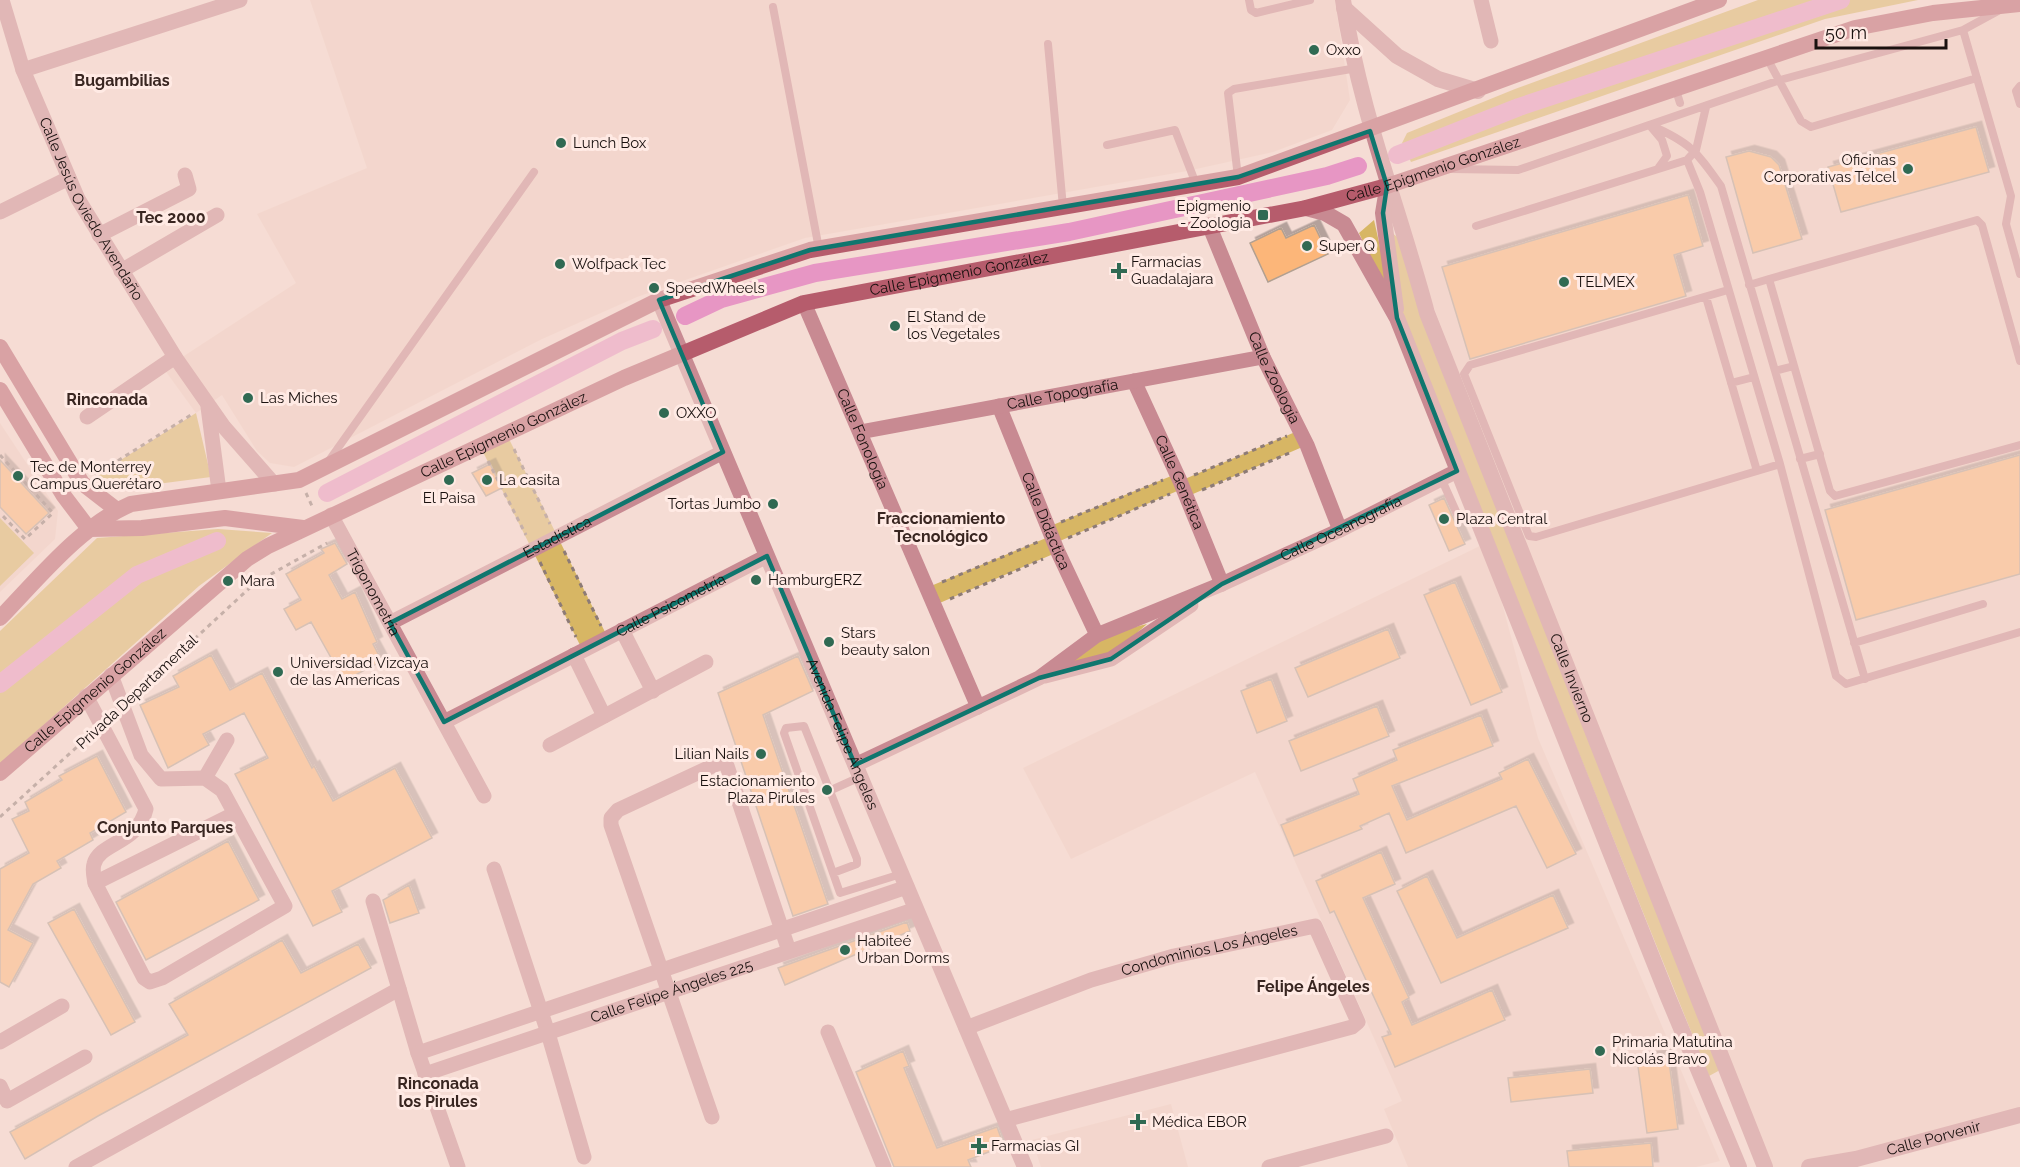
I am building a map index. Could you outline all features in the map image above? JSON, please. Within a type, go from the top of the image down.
[{"type":"main road","points":[[0,618],[89,529],[117,510],[131,504],[299,480],[659,300],[819,249],[1238,177],[1371,134],[1719,0]]},
{"type":"main road","name":"Calle Epigmenio González","points":[[0,773],[86,696],[247,559],[303,528],[506,433],[681,353],[804,303],[1306,208],[1678,95],[1767,57],[1855,28],[1933,13],[2015,4]]},
{"type":"main road","points":[[0,347],[82,483],[117,510]]},
{"type":"main road","points":[[0,390],[64,496],[89,529]]},
{"type":"main road","points":[[89,529],[142,528],[225,518],[303,528]]},
{"type":"street","name":"Calle Jesús Oviedo Avendaño","points":[[2,0],[23,70],[69,178],[99,235],[175,357],[208,404],[274,484]]},
{"type":"street","points":[[23,70],[240,0]]},
{"type":"street","points":[[1481,0],[1491,41]]},
{"type":"street","points":[[1344,4],[1396,56],[1438,79],[1478,91]]},
{"type":"street","name":"Calle Invierno","points":[[1344,4],[1371,134],[1406,236],[1427,313],[1765,1167]]},
{"type":"street","points":[[99,235],[189,189],[185,175]]},
{"type":"street","points":[[0,212],[69,178]]},
{"type":"street","points":[[1386,183],[1383,213],[1398,318]]},
{"type":"street","points":[[1306,208],[1325,213],[1344,224],[1398,318]]},
{"type":"street","points":[[121,271],[217,215]]},
{"type":"street","name":"Calle Zoología","points":[[1209,225],[1263,357],[1300,430],[1341,530]]},
{"type":"street","name":"Avenida Felipe Ángeles","points":[[659,300],[1005,1120],[1020,1166]]},
{"type":"street","name":"Calle Fonología","points":[[804,303],[978,707]]},
{"type":"street","name":"Calle Invierno","points":[[1398,318],[1668,998],[1739,1167]]},
{"type":"street","points":[[87,417],[175,357]]},
{"type":"street","name":"Calle Topografía","points":[[860,432],[1263,357]]},
{"type":"street","name":"Calle Genética","points":[[1134,381],[1222,584]]},
{"type":"street","name":"Calle Jesús Oviedo Avendaño","points":[[208,404],[219,491]]},
{"type":"street","name":"Calle Didáctica","points":[[999,406],[1053,540],[1097,635]]},
{"type":"street","name":"Estadística","points":[[390,623],[723,452]]},
{"type":"street","name":"Calle Oceanografía","points":[[1039,678],[1097,635],[1222,584],[1341,530],[1457,471]]},
{"type":"street","name":"Trigonometría","points":[[325,518],[390,623],[484,796]]},
{"type":"street","name":"Calle Psicometría","points":[[444,722],[767,556]]},
{"type":"street","name":"Calle Oceanografía","points":[[858,771],[978,707],[1039,678],[1111,659],[1222,584]]},
{"type":"street","points":[[622,630],[653,690]]},
{"type":"street","points":[[579,653],[604,716]]},
{"type":"street","points":[[550,745],[706,662]]},
{"type":"street","points":[[86,696],[146,808],[143,822],[121,842],[99,854],[93,866],[95,883],[144,978],[150,982],[162,978],[285,906],[222,790],[205,778],[162,779],[141,755],[111,675]]},
{"type":"street","points":[[205,778],[227,740]]},
{"type":"street","points":[[123,766],[141,755]]},
{"type":"street","points":[[712,1117],[611,825],[611,818],[618,810],[713,764],[721,762],[727,766],[789,951]]},
{"type":"street","points":[[95,883],[234,814]]},
{"type":"street","points":[[494,869],[548,1033],[584,1157]]},
{"type":"street","name":"Calle Felipe Ángeles 225","points":[[418,1053],[783,930],[904,880]]},
{"type":"street","points":[[372,902],[418,1053],[458,1167]]},
{"type":"street","name":"Calle Felipe Ángeles 225","points":[[425,1074],[916,909]]},
{"type":"street","name":"Condominios Los Ángeles","points":[[966,1028],[1091,980],[1174,956],[1316,926],[1358,1022],[1352,1027],[1005,1120]]},
{"type":"street","points":[[76,1167],[399,989]]},
{"type":"street","points":[[0,1042],[62,1006]]},
{"type":"street","points":[[828,1032],[884,1167]]},
{"type":"street","points":[[0,1086],[7,1101],[85,1057]]},
{"type":"street","name":"Calle Porvenir","points":[[1809,1167],[1856,1159],[2020,1115]]},
{"type":"street","points":[[1269,1167],[1386,1136]]},
{"type":"lane","points":[[1249,0],[1251,10],[1256,13],[1310,0]]},
{"type":"lane","points":[[1440,168],[1518,170],[1780,80],[1963,30],[2015,4]]},
{"type":"lane","points":[[773,7],[819,249]]},
{"type":"lane","points":[[1963,30],[2011,196],[2006,224],[2020,274]]},
{"type":"lane","points":[[1048,44],[1063,207]]},
{"type":"lane","points":[[1767,57],[1802,121],[1811,127],[1977,78]]},
{"type":"lane","points":[[1238,177],[1228,93],[1234,89],[1357,68]]},
{"type":"lane","points":[[2020,86],[2016,91],[2020,104]]},
{"type":"lane","points":[[1476,226],[1687,159],[1696,150],[1706,107]]},
{"type":"lane","points":[[1650,126],[1674,136],[1696,150],[1721,186],[1864,679]]},
{"type":"lane","points":[[1650,126],[1662,140],[1667,156],[1658,168]]},
{"type":"lane","points":[[1107,145],[1175,130],[1196,184]]},
{"type":"lane","points":[[1687,159],[1700,192],[1780,464],[1836,676],[1846,684],[2020,632]]},
{"type":"lane","points":[[323,468],[534,172]]},
{"type":"lane","points":[[1749,285],[1977,220],[1982,225],[2020,362]]},
{"type":"lane","points":[[1769,279],[1830,491],[1835,496],[1842,496],[2020,445]]},
{"type":"lane","points":[[1728,290],[1470,365],[1464,374],[1529,536],[1536,537],[1780,464]]},
{"type":"lane","points":[[1706,297],[1757,471]]},
{"type":"lane","points":[[1775,371],[1794,366]]},
{"type":"lane","points":[[1731,383],[1754,377]]},
{"type":"lane","points":[[1800,459],[1820,454]]},
{"type":"lane","points":[[1441,478],[1459,518]]},
{"type":"lane","points":[[1854,643],[1983,604]]},
{"type":"lane","points":[[833,873],[853,867],[857,864],[857,859],[804,726],[786,728],[784,733],[833,873],[840,892],[904,880]]},
{"type":"lane","points":[[829,791],[858,771]]},
{"type":"path","points":[[82,483],[208,404]]},
{"type":"path","points":[[926,588],[1053,540],[1181,485],[1300,430]]},
{"type":"path","points":[[506,433],[608,638]]},
{"type":"path","points":[[480,446],[534,550],[579,653]]},
{"type":"path","points":[[934,605],[1053,540],[1181,485],[1307,446]]},
{"type":"path","points":[[0,455],[53,513],[25,539],[0,513]]},
{"type":"path","points":[[299,480],[325,518]]},
{"type":"path","name":"Privada Departamental","points":[[123,706],[255,583],[328,544],[325,518]]},
{"type":"path","points":[[247,559],[255,583]]},
{"type":"path","name":"Privada Departamental","points":[[0,817],[102,725]]},
{"type":"highlighted area","points":[[1370,131],[1387,186],[1383,213],[1397,318],[1457,471],[1222,584],[1111,659],[1039,678],[855,765],[767,556],[444,722],[390,623],[723,452],[659,300],[810,250],[1238,177]]},
{"type":"shaded area","points":[[310,0],[1335,0],[1350,100],[1332,130],[1273,152],[1187,171],[805,238],[637,297],[542,339],[294,467],[270,463],[257,451],[222,395],[196,413],[164,369],[296,283],[257,214],[367,168]]},
{"type":"shaded area","points":[[1758,0],[1918,0],[1825,19],[1411,162],[1402,143],[1407,133],[1515,89]]},
{"type":"shaded area","points":[[2020,4],[2020,1115],[1809,1167],[1765,1167],[1387,186],[1855,28]]},
{"type":"shaded area","points":[[1374,220],[1393,305],[1359,233]]},
{"type":"shaded area","points":[[1392,233],[1400,239],[1720,1070],[1709,1076],[1403,317]]},
{"type":"shaded area","points":[[196,413],[211,477],[111,490],[95,476]]},
{"type":"shaded area","name":"Tec de Monterrey Campus Querétaro","points":[[0,423],[58,511],[55,539],[0,592]]},
{"type":"shaded area","points":[[1300,430],[1307,445],[1186,497],[1182,489],[1055,543],[1058,552],[935,605],[926,588],[1051,536],[1048,527],[1176,474],[1180,481]]},
{"type":"shaded area","points":[[506,433],[608,638],[583,651],[480,446]]},
{"type":"shaded area","points":[[0,518],[34,553],[0,586]]},
{"type":"shaded area","points":[[218,529],[272,533],[199,586],[0,764],[0,631],[97,538]]},
{"type":"shaded area","points":[[1486,543],[1538,738],[1720,1161],[1696,1167],[1408,1167],[1384,1109],[1402,1101],[1255,772],[1071,859],[1023,768]]},
{"type":"shaded area","points":[[1147,624],[1112,655],[1061,667],[1098,636]]},
{"type":"shaded area","name":"Médica EBOR","points":[[1171,1104],[1188,1167],[1041,1167],[1032,1140]]},
{"type":"building","name":"Oficinas Corporativas Telcel","points":[[1976,127],[1989,172],[1841,212],[1828,167]]},
{"type":"building","points":[[1749,151],[1771,157],[1779,165],[1802,239],[1753,253],[1726,157]]},
{"type":"building","name":"TELMEX","points":[[1688,195],[1703,246],[1674,255],[1686,296],[1470,359],[1442,267]]},
{"type":"building","points":[[1314,225],[1328,254],[1268,282],[1250,243],[1281,228],[1286,238]]},
{"type":"building","points":[[2020,455],[2020,574],[1856,620],[1825,510]]},
{"type":"building","points":[[0,460],[49,513],[26,534],[0,507]]},
{"type":"building","name":"La casita","points":[[490,464],[502,488],[486,496],[472,473]]},
{"type":"building","name":"Plaza Central","points":[[1444,498],[1465,544],[1449,551],[1429,505]]},
{"type":"building","points":[[335,543],[347,564],[329,575],[342,599],[355,592],[377,642],[373,644],[382,661],[344,681],[311,622],[296,630],[284,609],[301,600],[286,574],[324,553],[321,549]]},
{"type":"building","points":[[1455,582],[1502,692],[1471,705],[1424,595]]},
{"type":"building","points":[[1388,629],[1400,658],[1308,697],[1295,668]]},
{"type":"building","points":[[211,655],[230,690],[262,673],[312,768],[314,766],[333,801],[395,768],[432,838],[332,891],[342,912],[313,926],[235,774],[268,758],[244,713],[203,734],[209,745],[168,768],[140,705],[179,687],[173,676]]},
{"type":"building","points":[[798,656],[813,691],[763,715],[828,904],[793,916],[718,693]]},
{"type":"building","points":[[1271,679],[1287,721],[1257,733],[1241,691]]},
{"type":"building","points":[[1377,706],[1389,736],[1301,771],[1289,741]]},
{"type":"building","points":[[1481,715],[1493,746],[1392,786],[1407,820],[1502,779],[1499,773],[1528,759],[1576,854],[1547,868],[1516,806],[1406,853],[1389,813],[1360,826],[1362,829],[1294,856],[1281,825],[1359,794],[1353,779],[1397,760],[1393,750]]},
{"type":"building","points":[[97,756],[126,812],[90,833],[93,840],[57,861],[61,868],[33,884],[8,930],[33,943],[9,987],[0,982],[0,869],[29,853],[12,819],[29,811],[25,802],[62,780],[59,776]]},
{"type":"building","points":[[228,841],[259,900],[146,960],[116,902]]},
{"type":"building","points":[[1381,852],[1395,884],[1363,898],[1409,998],[1402,1002],[1412,1025],[1492,990],[1505,1020],[1395,1067],[1382,1037],[1391,1034],[1334,911],[1330,913],[1316,881]]},
{"type":"building","points":[[1427,876],[1457,938],[1553,895],[1568,928],[1441,983],[1397,891]]},
{"type":"building","points":[[409,885],[419,913],[390,923],[383,900]]},
{"type":"building","points":[[74,909],[135,1022],[111,1035],[48,923]]},
{"type":"building","name":"Habiteé Urban Dorms","points":[[907,922],[910,931],[785,985],[778,968]]},
{"type":"building","points":[[282,940],[301,973],[358,944],[371,968],[98,1116],[25,1159],[10,1132],[188,1035],[169,1004]]},
{"type":"building","points":[[903,1051],[909,1066],[904,1068],[937,1148],[997,1127],[1004,1146],[968,1160],[971,1167],[894,1167],[856,1072]]},
{"type":"building","points":[[1668,1054],[1678,1129],[1647,1133],[1637,1059]]},
{"type":"building","points":[[1590,1069],[1593,1093],[1511,1102],[1508,1078]]},
{"type":"building","points":[[1651,1143],[1653,1167],[1569,1167],[1567,1151]]},
{"type":"waterway","points":[[1397,155],[1519,107],[1841,0]]},
{"type":"waterway","points":[[685,316],[721,299],[815,273],[1069,232],[1327,176],[1358,166]]},
{"type":"waterway","points":[[327,493],[622,341],[653,329]]},
{"type":"waterway","points":[[0,684],[137,575],[217,541]]},
{"type":"place","name":"Oxxo","points":[[1314,50]]},
{"type":"place","name":"Lunch Box","points":[[561,143]]},
{"type":"place","name":"Oficinas Corporativas Telcel","points":[[1908,169]]},
{"type":"place","name":"Epigmenio - Zoologia","points":[[1263,215]]},
{"type":"place","name":"Super Q","points":[[1307,246]]},
{"type":"place","name":"Wolfpack Tec","points":[[560,264]]},
{"type":"place","name":"Farmacias Guadalajara","points":[[1119,271]]},
{"type":"place","name":"TELMEX","points":[[1564,282]]},
{"type":"place","name":"SpeedWheels","points":[[654,288]]},
{"type":"place","name":"El Stand de los Vegetales","points":[[895,326]]},
{"type":"place","name":"Las Miches","points":[[248,398]]},
{"type":"place","name":"OXXO","points":[[664,413]]},
{"type":"place","name":"Tec de Monterrey Campus Querétaro","points":[[18,476]]},
{"type":"place","name":"El Paisa","points":[[449,480]]},
{"type":"place","name":"La casita","points":[[487,480]]},
{"type":"place","name":"Tortas Jumbo","points":[[773,504]]},
{"type":"place","name":"Plaza Central","points":[[1444,519]]},
{"type":"place","name":"HamburgERZ","points":[[756,580]]},
{"type":"place","name":"Mara","points":[[228,581]]},
{"type":"place","name":"Stars beauty salon","points":[[829,642]]},
{"type":"place","name":"Universidad Vizcaya de las Americas","points":[[278,672]]},
{"type":"place","name":"Lilian Nails","points":[[761,754]]},
{"type":"place","name":"Estacionamiento Plaza Pirules","points":[[827,790]]},
{"type":"place","name":"Habiteé Urban Dorms","points":[[845,950]]},
{"type":"place","name":"Primaria Matutina Nicolás Bravo","points":[[1600,1051]]},
{"type":"place","name":"Médica EBOR","points":[[1138,1122]]},
{"type":"place","name":"Farmacias GI","points":[[979,1146]]},
{"type":"district","name":"Bugambilias","points":[[122,80]]},
{"type":"district","name":"Tec 2000","points":[[171,217]]},
{"type":"district","name":"Rinconada","points":[[107,399]]},
{"type":"district","name":"Fraccionamiento Tecnológico","points":[[941,527]]},
{"type":"district","name":"Conjunto Parques","points":[[165,827]]},
{"type":"district","name":"Felipe Ángeles","points":[[1313,986]]},
{"type":"district","name":"Rinconada los Pirules","points":[[438,1092]]}]
